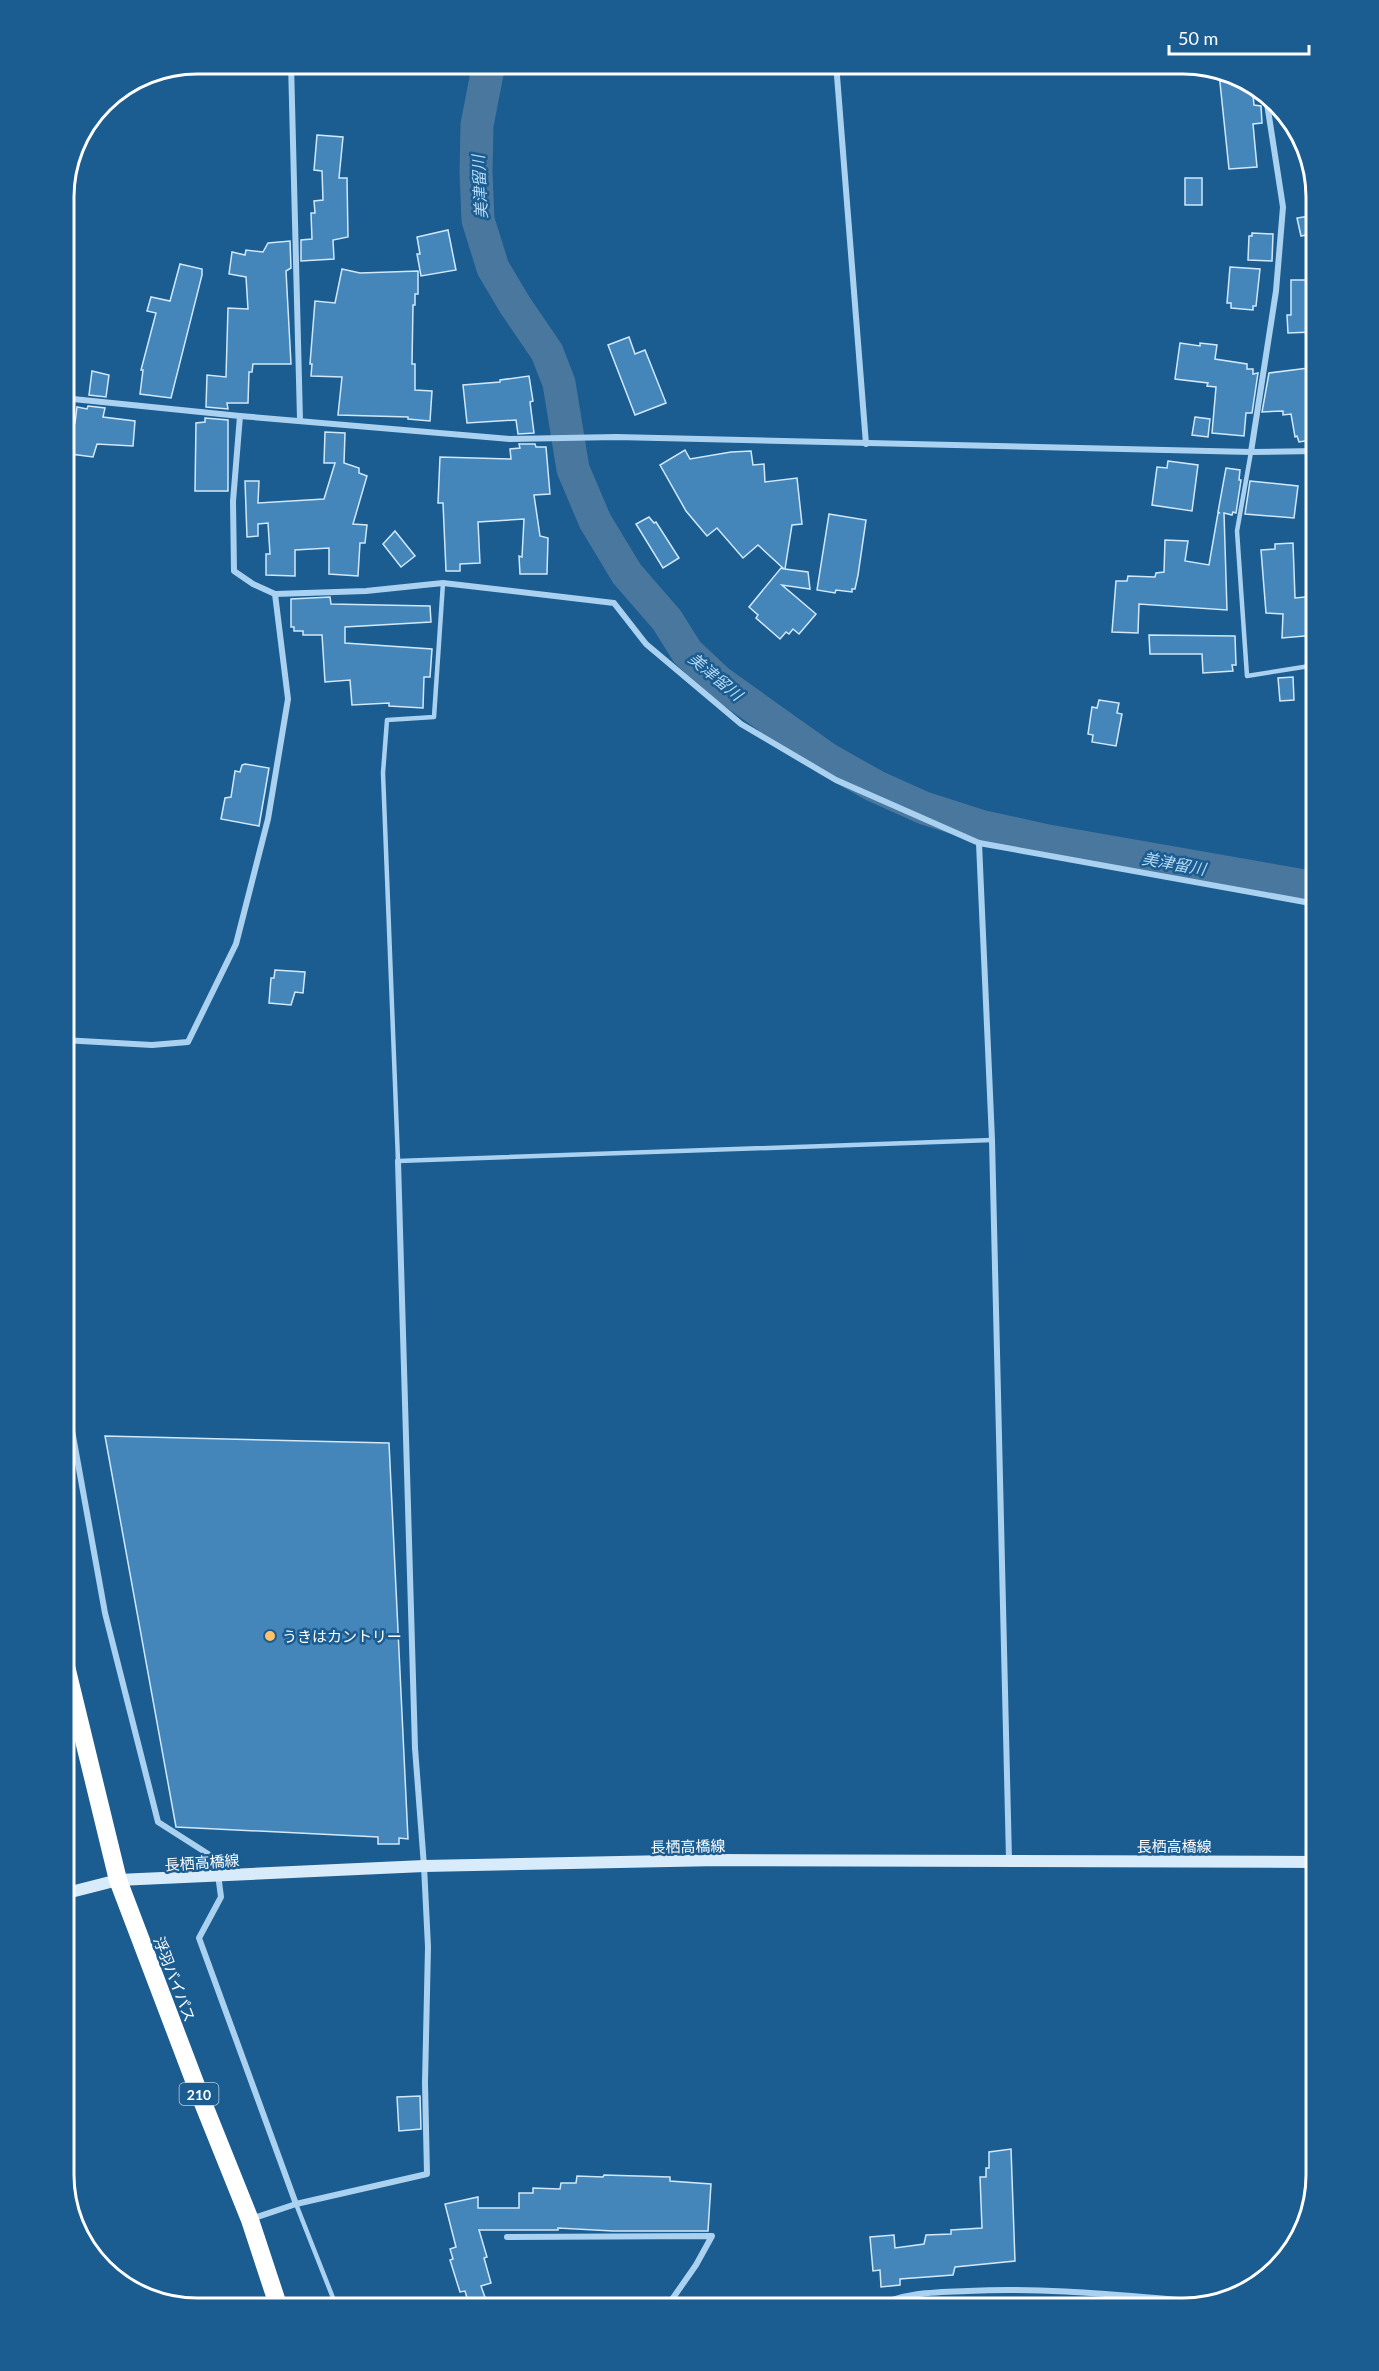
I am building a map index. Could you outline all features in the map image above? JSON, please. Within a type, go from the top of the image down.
[{"type":"highway","name":"浮羽バイパス","points":[[73,1696],[118,1880],[250,2220],[275,2297]]},
{"type":"main road","name":"長栖高橋線","points":[[73,1891],[118,1880],[424,1866],[719,1860],[1306,1862]]},
{"type":"street","points":[[291,73],[300,420]]},
{"type":"street","points":[[837,74],[866,444]]},
{"type":"street","points":[[1251,452],[1275,291],[1283,207],[1268,108]]},
{"type":"street","points":[[74,399],[510,439],[616,437],[1251,452],[1306,451]]},
{"type":"street","points":[[240,416],[233,501],[234,571],[254,584],[276,594],[366,591],[443,583],[614,603],[646,644],[741,724],[836,780],[979,843],[1306,902]]},
{"type":"street","points":[[74,1041],[152,1045],[188,1042],[236,944],[268,819],[288,699],[276,594]]},
{"type":"street","points":[[979,843],[992,1140],[1009,1860]]},
{"type":"street","points":[[250,2220],[296,2204],[428,2174],[425,2083],[428,1947],[414,1736],[398,1161]]},
{"type":"street","points":[[73,1438],[105,1613],[158,1822],[216,1859],[221,1897],[199,1938],[296,2204]]},
{"type":"street","points":[[507,2237],[712,2235],[696,2265],[673,2297]]},
{"type":"street","points":[[901,2298],[918,2293],[1021,2289],[1149,2298]]},
{"type":"lane","points":[[1251,452],[1237,531],[1247,676],[1306,667]]},
{"type":"lane","points":[[443,583],[434,717],[387,720],[384,762],[398,1161],[992,1140]]},
{"type":"lane","points":[[296,2204],[333,2297]]},
{"type":"building","points":[[1220,79],[1251,94],[1254,105],[1261,106],[1262,123],[1253,124],[1257,167],[1229,169]]},
{"type":"building","points":[[317,135],[343,137],[339,178],[347,178],[348,237],[333,240],[334,259],[301,261],[301,240],[312,239],[311,213],[315,213],[314,201],[323,200],[322,171],[314,170]]},
{"type":"building","points":[[1185,178],[1202,178],[1202,205],[1185,205]]},
{"type":"building","points":[[1306,217],[1306,235],[1301,236],[1297,218]]},
{"type":"building","points":[[448,230],[456,270],[421,276],[417,237]]},
{"type":"building","points":[[1252,233],[1273,234],[1272,261],[1248,260],[1249,236],[1252,236]]},
{"type":"building","points":[[290,241],[291,268],[286,271],[291,364],[253,364],[252,372],[249,372],[248,403],[227,403],[228,409],[206,407],[207,375],[226,377],[228,308],[248,309],[246,277],[229,274],[232,252],[245,255],[246,250],[263,252],[268,243]]},
{"type":"building","points":[[180,264],[202,269],[202,275],[171,398],[140,394],[143,370],[141,370],[156,313],[147,311],[151,297],[170,301]]},
{"type":"building","points":[[1230,267],[1260,269],[1256,306],[1253,306],[1253,310],[1231,308],[1231,303],[1227,303]]},
{"type":"building","points":[[342,269],[360,273],[418,271],[418,294],[415,294],[415,305],[413,305],[412,364],[415,364],[415,390],[432,391],[430,421],[408,419],[408,417],[338,415],[342,377],[311,376],[315,301],[335,303]]},
{"type":"building","points":[[1291,280],[1306,280],[1306,332],[1288,333],[1287,315],[1291,315]]},
{"type":"building","points":[[629,337],[635,354],[645,350],[666,403],[635,415],[608,345]]},
{"type":"building","points":[[1180,343],[1200,346],[1200,343],[1217,345],[1215,359],[1247,364],[1247,369],[1253,369],[1253,374],[1258,373],[1252,413],[1246,413],[1244,436],[1212,433],[1216,387],[1207,386],[1208,383],[1175,379]]},
{"type":"building","points":[[1306,368],[1306,441],[1299,442],[1297,436],[1295,437],[1291,414],[1283,415],[1283,411],[1262,412],[1269,373]]},
{"type":"building","points":[[92,371],[109,375],[106,397],[89,395]]},
{"type":"building","points":[[529,376],[533,401],[530,402],[534,433],[518,434],[516,420],[467,423],[463,385],[500,382],[500,380]]},
{"type":"building","points":[[88,406],[105,408],[103,417],[135,421],[133,446],[97,444],[93,457],[74,454],[74,423],[77,407],[87,409]]},
{"type":"building","points":[[1195,417],[1210,419],[1208,437],[1192,435]]},
{"type":"building","points":[[205,418],[228,420],[228,491],[195,491],[196,423],[205,422]]},
{"type":"building","points":[[325,432],[345,433],[344,463],[359,468],[359,473],[367,476],[353,524],[367,525],[365,543],[360,543],[358,576],[329,574],[329,548],[295,550],[295,576],[266,575],[266,554],[270,554],[268,523],[258,524],[258,536],[247,537],[245,481],[259,481],[258,503],[324,499],[335,463],[324,463]]},
{"type":"building","points":[[519,444],[546,447],[550,494],[534,495],[540,536],[548,538],[547,574],[520,574],[519,556],[522,557],[524,519],[478,522],[480,563],[460,564],[460,571],[446,571],[443,503],[438,503],[440,457],[511,459],[510,449],[520,448]]},
{"type":"building","points":[[685,450],[690,459],[751,451],[753,465],[764,464],[765,482],[797,478],[802,524],[792,525],[785,569],[808,572],[810,589],[782,585],[816,614],[799,634],[793,629],[789,634],[786,632],[780,639],[756,618],[758,615],[749,607],[781,568],[784,569],[758,545],[743,558],[717,528],[707,536],[686,511],[660,465]]},
{"type":"building","points":[[1168,461],[1198,465],[1192,511],[1152,505],[1157,467],[1167,468]]},
{"type":"building","points":[[1226,468],[1240,470],[1239,480],[1241,480],[1236,513],[1233,512],[1232,515],[1224,513],[1227,610],[1139,604],[1138,633],[1112,632],[1116,581],[1127,581],[1128,576],[1155,577],[1156,573],[1164,572],[1165,540],[1188,541],[1185,561],[1209,565],[1218,513],[1220,513],[1218,512]]},
{"type":"building","points":[[1250,481],[1298,486],[1294,518],[1245,514]]},
{"type":"building","points":[[829,514],[866,520],[858,575],[855,589],[852,589],[852,592],[836,590],[835,593],[817,590]]},
{"type":"building","points":[[649,517],[654,523],[656,522],[679,558],[663,568],[636,524]]},
{"type":"building","points":[[395,531],[415,556],[401,567],[383,544]]},
{"type":"building","points":[[1293,543],[1295,598],[1306,597],[1306,636],[1282,638],[1283,614],[1266,613],[1261,550],[1275,549],[1275,544]]},
{"type":"building","points":[[330,597],[331,604],[430,606],[431,622],[345,627],[345,643],[432,649],[430,677],[424,677],[423,708],[389,706],[389,703],[352,705],[350,680],[325,682],[322,635],[303,635],[303,631],[294,631],[294,627],[291,627],[291,599]]},
{"type":"building","points":[[1149,635],[1235,636],[1236,665],[1232,665],[1233,671],[1203,673],[1202,654],[1150,654]]},
{"type":"building","points":[[1293,677],[1294,700],[1280,701],[1278,678]]},
{"type":"building","points":[[1099,700],[1119,703],[1117,713],[1122,714],[1116,746],[1092,742],[1093,735],[1088,734],[1092,707],[1097,708]]},
{"type":"building","points":[[242,765],[269,768],[259,826],[221,819],[225,798],[231,797],[235,771],[240,772]]},
{"type":"building","points":[[275,970],[305,972],[303,993],[295,992],[291,1005],[269,1003],[271,978],[274,978]]},
{"type":"building","name":"うきはカントリー","points":[[105,1436],[389,1443],[408,1839],[399,1838],[399,1844],[378,1844],[378,1837],[176,1827]]},
{"type":"building","points":[[420,2096],[421,2129],[399,2131],[397,2097]]},
{"type":"building","points":[[1011,2149],[1015,2261],[955,2267],[953,2275],[900,2279],[900,2285],[881,2287],[880,2270],[873,2271],[870,2237],[894,2235],[895,2248],[924,2244],[926,2235],[951,2234],[951,2230],[982,2228],[980,2177],[986,2177],[986,2168],[989,2168],[989,2152]]},
{"type":"building","points":[[604,2175],[670,2177],[670,2181],[711,2184],[708,2231],[613,2231],[558,2228],[558,2230],[479,2230],[487,2257],[484,2258],[491,2283],[481,2286],[485,2297],[467,2297],[465,2291],[460,2292],[450,2260],[453,2259],[450,2249],[456,2247],[445,2204],[478,2197],[478,2208],[519,2208],[519,2193],[533,2193],[533,2188],[560,2189],[561,2183],[576,2183],[577,2176],[603,2177]]},
{"type":"waterway","name":"美津留川","points":[[487,73],[477,125],[476,172],[478,220],[493,268],[547,352],[559,383],[573,469],[595,521],[627,574],[667,620],[687,652],[719,682],[827,759],[875,786],[924,808],[980,826],[1048,841],[1306,886]]},
{"type":"place","name":"うきはカントリー","points":[[270,1636]]}]
